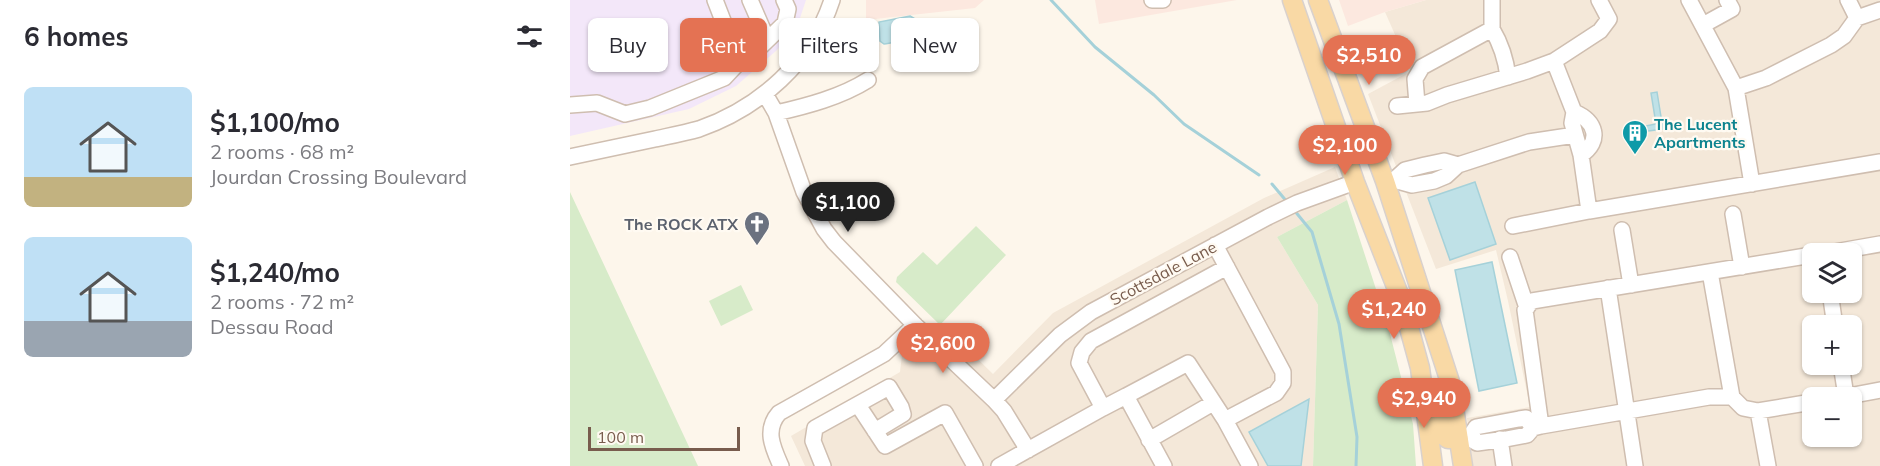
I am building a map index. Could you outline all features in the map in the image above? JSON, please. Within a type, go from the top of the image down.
[{"type":"main road","points":[[1292,0],[1336,128],[1348,185],[1402,302],[1420,368],[1433,466]]},
{"type":"main road","points":[[1318,0],[1389,180],[1403,239],[1450,382],[1464,439],[1463,466]]},
{"type":"main road","points":[[1336,128],[1351,144],[1362,169],[1370,176],[1389,180]]},
{"type":"main road","points":[[1348,185],[1371,184],[1380,194],[1391,227],[1403,239]]},
{"type":"main road","points":[[1420,368],[1433,382],[1444,436],[1448,439],[1464,439]]},
{"type":"street","points":[[715,0],[722,18]]},
{"type":"street","points":[[750,0],[768,39],[785,23],[788,9],[784,0]]},
{"type":"street","points":[[570,158],[697,130],[733,115],[765,94],[804,54],[828,14],[832,0]]},
{"type":"street","points":[[1152,0],[1163,0]]},
{"type":"street","points":[[1492,0],[1492,29],[1503,54],[1508,77]]},
{"type":"street","points":[[1397,106],[1427,103],[1554,61],[1603,28],[1609,19],[1599,0]]},
{"type":"street","points":[[1689,0],[1736,88],[1752,184]]},
{"type":"street","points":[[1703,25],[1732,9],[1727,0]]},
{"type":"street","points":[[1848,0],[1857,18]]},
{"type":"street","points":[[1736,88],[1766,78],[1831,45],[1844,36],[1857,18],[1880,10]]},
{"type":"street","points":[[1417,104],[1414,79],[1422,67],[1492,29]]},
{"type":"street","points":[[1554,61],[1574,112],[1571,135],[1581,155],[1589,211]]},
{"type":"street","points":[[570,105],[597,104],[625,114],[650,108],[724,78],[730,72]]},
{"type":"street","points":[[776,114],[856,88],[868,80]]},
{"type":"street","points":[[765,94],[776,114],[798,178],[824,229],[840,249],[915,325],[994,400],[1004,411],[1028,450]]},
{"type":"street","points":[[1574,112],[1582,115],[1591,123],[1594,133],[1589,150],[1581,155]]},
{"type":"street","points":[[1389,180],[1406,170],[1425,165],[1444,161],[1458,165],[1529,142],[1540,147],[1559,144],[1571,135]]},
{"type":"street","points":[[1513,226],[1880,162]]},
{"type":"street","name":"Scottsdale Lane","points":[[994,400],[1060,335],[1091,312],[1268,217],[1297,203],[1348,185]]},
{"type":"street","points":[[1733,214],[1742,267]]},
{"type":"street","points":[[1622,230],[1631,285]]},
{"type":"street","points":[[1862,247],[1880,244]]},
{"type":"street","points":[[1215,245],[1283,372],[1283,383],[1276,393],[1225,420]]},
{"type":"street","points":[[1510,257],[1527,308]]},
{"type":"street","points":[[1537,427],[1525,310],[1532,301],[1802,257]]},
{"type":"street","points":[[1103,408],[1079,363],[1082,352],[1092,341],[1227,267]]},
{"type":"street","points":[[1710,272],[1732,397],[1743,408],[1758,411],[1802,404]]},
{"type":"street","points":[[1608,288],[1635,466]]},
{"type":"street","points":[[781,466],[770,435],[771,424],[779,412],[884,354],[915,325]]},
{"type":"street","points":[[999,466],[1188,363],[1225,420],[1250,466]]},
{"type":"street","points":[[823,466],[813,441],[815,428],[889,387],[903,414],[875,431]]},
{"type":"street","points":[[1862,393],[1880,390]]},
{"type":"street","points":[[1126,396],[1164,466]]},
{"type":"street","points":[[1537,427],[1526,418],[1476,427],[1464,439],[1478,443],[1527,435],[1537,427],[1708,397],[1732,397]]},
{"type":"street","points":[[1149,440],[1213,403]]},
{"type":"street","points":[[858,405],[885,446],[945,413],[975,466]]},
{"type":"street","points":[[1758,411],[1768,466]]},
{"type":"street","points":[[1504,422],[1504,466]]},
{"type":"shaded area","points":[[570,0],[806,0],[800,18],[779,18],[779,47],[767,59],[767,18],[680,18],[680,72],[752,72],[736,86],[689,109],[570,136]]},
{"type":"shaded area","points":[[866,0],[984,0],[975,8],[866,18]]},
{"type":"shaded area","points":[[1095,0],[1237,0],[1099,24]]},
{"type":"shaded area","points":[[1339,0],[1426,0],[1348,26]]},
{"type":"shaded area","points":[[1426,0],[1880,0],[1880,466],[1471,466],[1467,418],[1530,407],[1496,250],[1436,269],[1368,94],[1411,71],[1385,12]]},
{"type":"shaded area","points":[[1335,167],[1347,200],[1277,237],[1318,305],[1313,466],[805,466],[791,436],[900,372],[903,346],[944,326],[993,374],[1053,313],[1264,198]]},
{"type":"green space","points":[[570,192],[698,466],[570,466]]},
{"type":"green space","points":[[1347,200],[1388,326],[1413,424],[1416,466],[1313,466],[1318,305],[1277,237]]},
{"type":"green space","points":[[976,226],[1006,255],[940,325],[896,282],[897,277],[923,252],[937,265]]},
{"type":"green space","points":[[741,285],[753,310],[721,326],[709,301]]},
{"type":"water","points":[[891,20],[891,43],[884,44],[880,41],[879,22]]},
{"type":"water","points":[[1657,92],[1663,129],[1641,132],[1640,127],[1656,124],[1651,93]]},
{"type":"water","points":[[1475,182],[1496,244],[1450,260],[1428,198]]},
{"type":"water","points":[[1492,262],[1517,383],[1479,391],[1455,270]]},
{"type":"water","points":[[1309,399],[1301,466],[1268,466],[1249,432]]},
{"type":"waterway","points":[[1051,0],[1095,47],[1154,95],[1184,124],[1259,175]]},
{"type":"waterway","points":[[1272,184],[1288,203]]},
{"type":"waterway","points":[[1294,210],[1312,232],[1339,324],[1357,437],[1356,466]]},
{"type":"place","name":"The Lucent Apartments","points":[[1635,156]]},
{"type":"place","name":"The ROCK ATX","points":[[757,247]]}]
